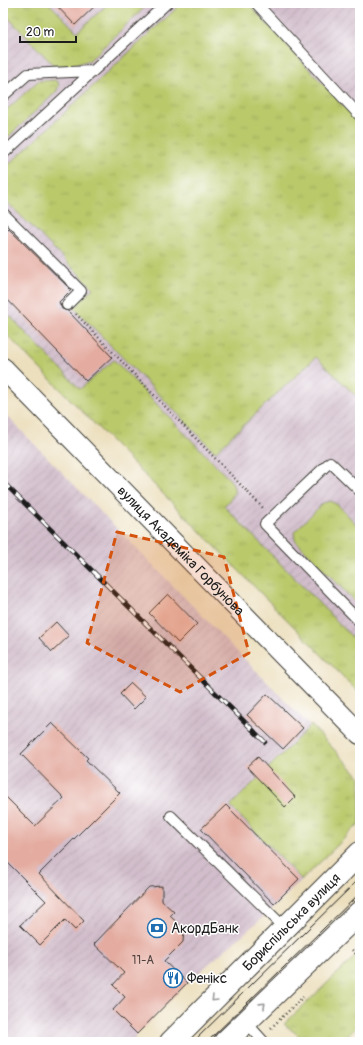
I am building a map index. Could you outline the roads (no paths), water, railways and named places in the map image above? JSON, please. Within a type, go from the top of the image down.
[{"type":"main road","name":"Бориспільська вулиця","points":[[172,1042],[360,853]]},
{"type":"main road","points":[[225,1042],[360,912]]},
{"type":"street","name":"вулиця Академіка Горбунова","points":[[3,368],[360,734]]},
{"type":"lane","points":[[3,154],[166,3]]},
{"type":"lane","points":[[256,3],[360,116]]},
{"type":"lane","points":[[3,96],[28,74],[92,71]]},
{"type":"lane","points":[[3,213],[81,291],[67,304]]},
{"type":"lane","points":[[360,491],[330,462],[265,524],[360,622]]},
{"type":"lane","points":[[171,816],[285,928]]},
{"type":"lane","points":[[246,1022],[264,1042]]},
{"type":"tram line","points":[[193,1042],[360,878]]},
{"type":"tram line","points":[[207,1042],[360,893]]},
{"type":"railway","points":[[3,482],[265,742]]},
{"type":"place","name":"АкордБанк","points":[[157,928]]},
{"type":"place","name":"Фенікс","points":[[173,978]]}]
